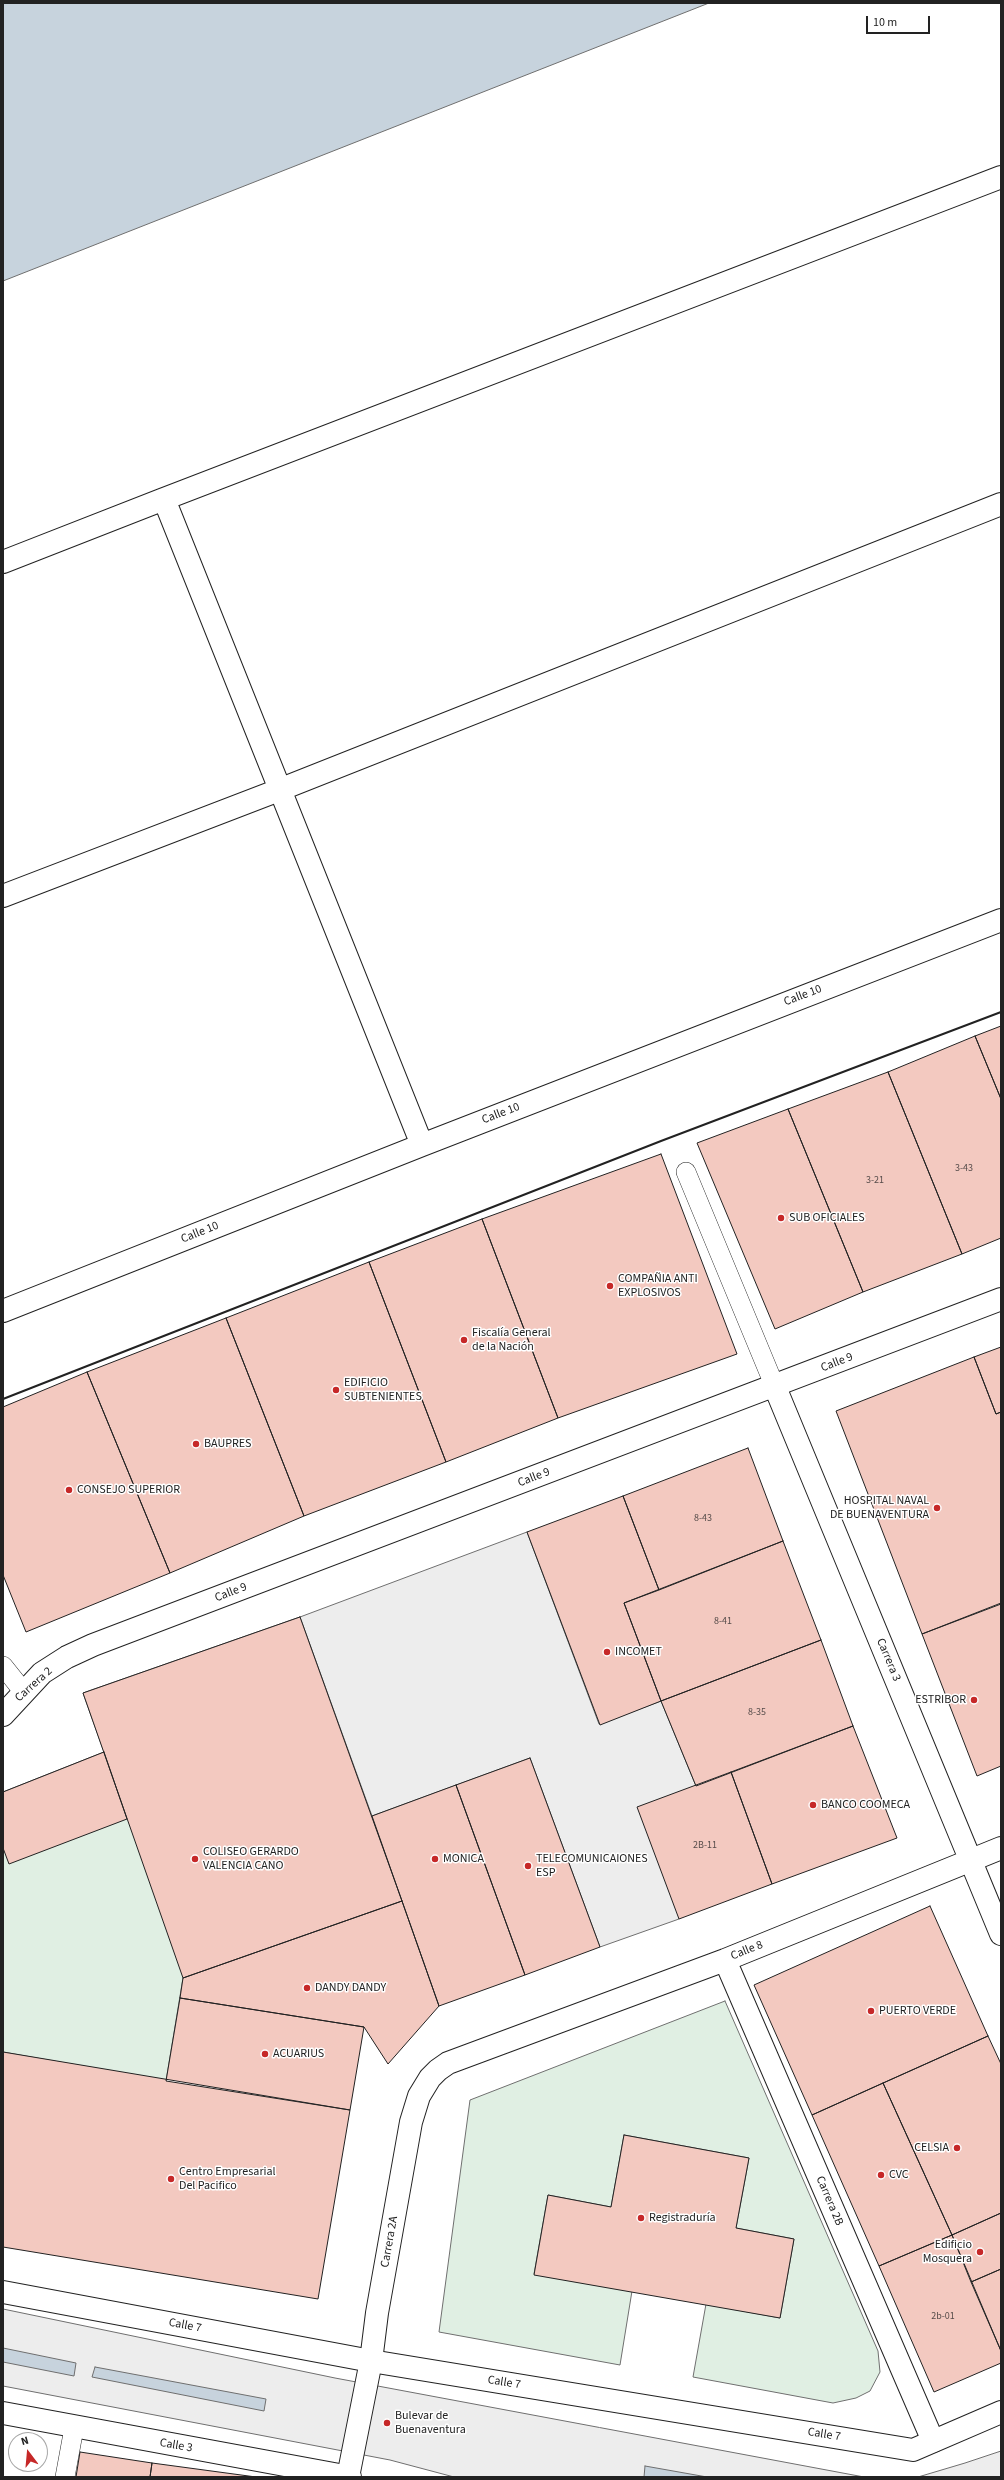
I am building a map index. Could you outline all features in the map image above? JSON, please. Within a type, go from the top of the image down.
[{"type":"main road","points":[[3,562],[1001,177]]},
{"type":"main road","points":[[164,499],[422,1145]]},
{"type":"main road","points":[[3,896],[279,790],[1001,504]]},
{"type":"main road","name":"Calle 10","points":[[3,1311],[422,1145],[1001,920]]},
{"type":"main road","name":"Calle 9","points":[[67,1657],[93,1645],[775,1387],[1001,1299]]},
{"type":"main road","name":"Carrera 3","points":[[775,1387],[1001,1934]]},
{"type":"main road","name":"Carrera 2","points":[[3,1715],[23,1691],[42,1673],[67,1657]]},
{"type":"main road","name":"Calle 8","points":[[490,2047],[725,1960],[1001,1848]]},
{"type":"main road","name":"Carrera 2B","points":[[725,1960],[933,2441]]},
{"type":"main road","name":"Carrera 2A","points":[[349,2477],[371,2361],[377,2313],[408,2138],[419,2096],[430,2078],[448,2063],[490,2047]]},
{"type":"main road","name":"Calle 7","points":[[3,2292],[371,2361],[913,2450],[1001,2412]]},
{"type":"main road","name":"Calle 3","points":[[3,2413],[74,2428],[349,2477]]},
{"type":"lane","points":[[686,1172],[775,1387]]},
{"type":"lane","points":[[3,1666],[23,1691]]},
{"type":"lane","points":[[65,2477],[74,2428]]},
{"type":"green space","name":"COLISEO GERARDO VALENCIA CANO","points":[[300,1617],[402,1901],[183,1978],[166,2081],[3,2052],[3,1792],[104,1752],[83,1693]]},
{"type":"green space","points":[[725,2001],[878,2351],[880,2372],[870,2391],[856,2398],[833,2403],[693,2377],[706,2304],[780,2318],[794,2239],[736,2228],[749,2158],[624,2135],[611,2207],[548,2195],[534,2274],[632,2291],[620,2365],[439,2332],[470,2100]]},
{"type":"shaded area","points":[[3,3],[709,3],[3,281]]},
{"type":"shaded area","points":[[527,1532],[599,1724],[661,1701],[696,1786],[679,1919],[600,1947],[530,1758],[372,1816],[300,1617]]},
{"type":"shaded area","name":"Bulevar de Buenaventura","points":[[3,2309],[335,2378],[864,2477],[454,2477],[390,2460],[3,2386]]},
{"type":"shaded area","points":[[3,2348],[76,2363],[74,2376],[3,2362]]},
{"type":"shaded area","points":[[95,2367],[266,2399],[264,2411],[92,2377]]},
{"type":"shaded area","points":[[1001,2451],[1001,2477],[918,2477],[965,2463]]},
{"type":"shaded area","points":[[645,2466],[707,2477],[644,2477]]},
{"type":"building","points":[[1001,1026],[1001,1099],[975,1036]]},
{"type":"building","points":[[975,1036],[1001,1099],[1001,1238],[962,1254],[888,1072]]},
{"type":"building","points":[[888,1072],[962,1254],[863,1292],[788,1109]]},
{"type":"building","name":"SUB OFICIALES","points":[[788,1109],[863,1292],[775,1329],[697,1143]]},
{"type":"building","name":"COMPAÑIA ANTI EXPLOSIVOS","points":[[661,1154],[737,1354],[558,1418],[482,1219]]},
{"type":"building","name":"Fiscalía General de la Nación","points":[[482,1219],[558,1418],[446,1462],[369,1262]]},
{"type":"building","name":"EDIFICIO SUBTENIENTES","points":[[369,1262],[446,1462],[304,1516],[226,1318]]},
{"type":"building","name":"BAUPRES","points":[[226,1318],[304,1516],[170,1573],[87,1372]]},
{"type":"building","points":[[1001,1347],[1001,1412],[996,1414],[974,1357]]},
{"type":"building","name":"HOSPITAL NAVAL DE BUENAVENTURA","points":[[974,1357],[996,1414],[1001,1412],[1001,1603],[922,1634],[836,1411]]},
{"type":"building","name":"CONSEJO SUPERIOR","points":[[87,1372],[170,1573],[26,1632],[3,1575],[3,1407]]},
{"type":"building","points":[[748,1448],[783,1541],[659,1590],[623,1496]]},
{"type":"building","name":"INCOMET","points":[[623,1496],[659,1590],[624,1603],[661,1701],[600,1725],[527,1532]]},
{"type":"building","points":[[783,1541],[821,1640],[661,1701],[624,1603]]},
{"type":"building","name":"ESTRIBOR","points":[[1001,1604],[1001,1766],[977,1776],[922,1634]]},
{"type":"building","name":"COLISEO GERARDO VALENCIA CANO","points":[[300,1617],[402,1901],[183,1978],[83,1693]]},
{"type":"building","points":[[821,1640],[853,1726],[696,1786],[661,1701]]},
{"type":"building","name":"BANCO COOMECA","points":[[853,1726],[897,1838],[772,1884],[731,1772]]},
{"type":"building","points":[[104,1752],[127,1819],[9,1864],[3,1848],[3,1792]]},
{"type":"building","name":"TELECOMUNICAIONES ESP","points":[[530,1758],[600,1947],[525,1975],[456,1785]]},
{"type":"building","points":[[731,1772],[772,1884],[679,1919],[637,1807]]},
{"type":"building","name":"MONICA","points":[[456,1785],[525,1975],[439,2006],[372,1816]]},
{"type":"building","name":"DANDY DANDY","points":[[402,1901],[439,2006],[388,2064],[364,2027],[180,1998],[183,1978]]},
{"type":"building","name":"PUERTO VERDE","points":[[930,1906],[988,2036],[812,2115],[754,1985]]},
{"type":"building","name":"ACUARIUS","points":[[180,1998],[364,2027],[350,2110],[166,2081]]},
{"type":"building","name":"CELSIA","points":[[988,2036],[1001,2064],[1001,2213],[952,2235],[883,2083]]},
{"type":"building","name":"Centro Empresarial Del Pacifico","points":[[3,2052],[350,2110],[318,2299],[3,2247]]},
{"type":"building","name":"CVC","points":[[883,2083],[952,2235],[879,2266],[812,2115]]},
{"type":"building","name":"Registraduría","points":[[624,2135],[749,2158],[736,2228],[794,2239],[780,2318],[534,2275],[548,2195],[611,2207]]},
{"type":"building","name":"Edificio Mosquera","points":[[1001,2213],[1001,2269],[971,2282],[952,2235]]},
{"type":"building","points":[[952,2235],[1001,2351],[1001,2363],[934,2392],[879,2266]]},
{"type":"building","points":[[1001,2269],[1001,2351],[971,2282]]},
{"type":"building","points":[[80,2452],[152,2463],[150,2477],[76,2477]]},
{"type":"building","points":[[152,2463],[256,2477],[150,2477]]},
{"type":"wall","points":[[3,1399],[661,1141],[1001,1012]]},
{"type":"place","name":"SUB OFICIALES","points":[[781,1218]]},
{"type":"place","name":"COMPAÑIA ANTI EXPLOSIVOS","points":[[610,1286]]},
{"type":"place","name":"Fiscalía General de la Nación","points":[[464,1340]]},
{"type":"place","name":"EDIFICIO SUBTENIENTES","points":[[336,1390]]},
{"type":"place","name":"BAUPRES","points":[[196,1444]]},
{"type":"place","name":"CONSEJO SUPERIOR","points":[[69,1490]]},
{"type":"place","name":"HOSPITAL NAVAL DE BUENAVENTURA","points":[[937,1508]]},
{"type":"place","name":"INCOMET","points":[[607,1652]]},
{"type":"place","name":"ESTRIBOR","points":[[974,1700]]},
{"type":"place","name":"BANCO COOMECA","points":[[813,1805]]},
{"type":"place","name":"COLISEO GERARDO VALENCIA CANO","points":[[195,1859]]},
{"type":"place","name":"MONICA","points":[[435,1859]]},
{"type":"place","name":"TELECOMUNICAIONES ESP","points":[[528,1866]]},
{"type":"place","name":"DANDY DANDY","points":[[307,1988]]},
{"type":"place","name":"PUERTO VERDE","points":[[871,2011]]},
{"type":"place","name":"ACUARIUS","points":[[265,2054]]},
{"type":"place","name":"CELSIA","points":[[957,2148]]},
{"type":"place","name":"CVC","points":[[881,2175]]},
{"type":"place","name":"Centro Empresarial Del Pacifico","points":[[171,2179]]},
{"type":"place","name":"Registraduría","points":[[641,2218]]},
{"type":"place","name":"Edificio Mosquera","points":[[980,2252]]},
{"type":"place","name":"Bulevar de Buenaventura","points":[[387,2423]]}]
